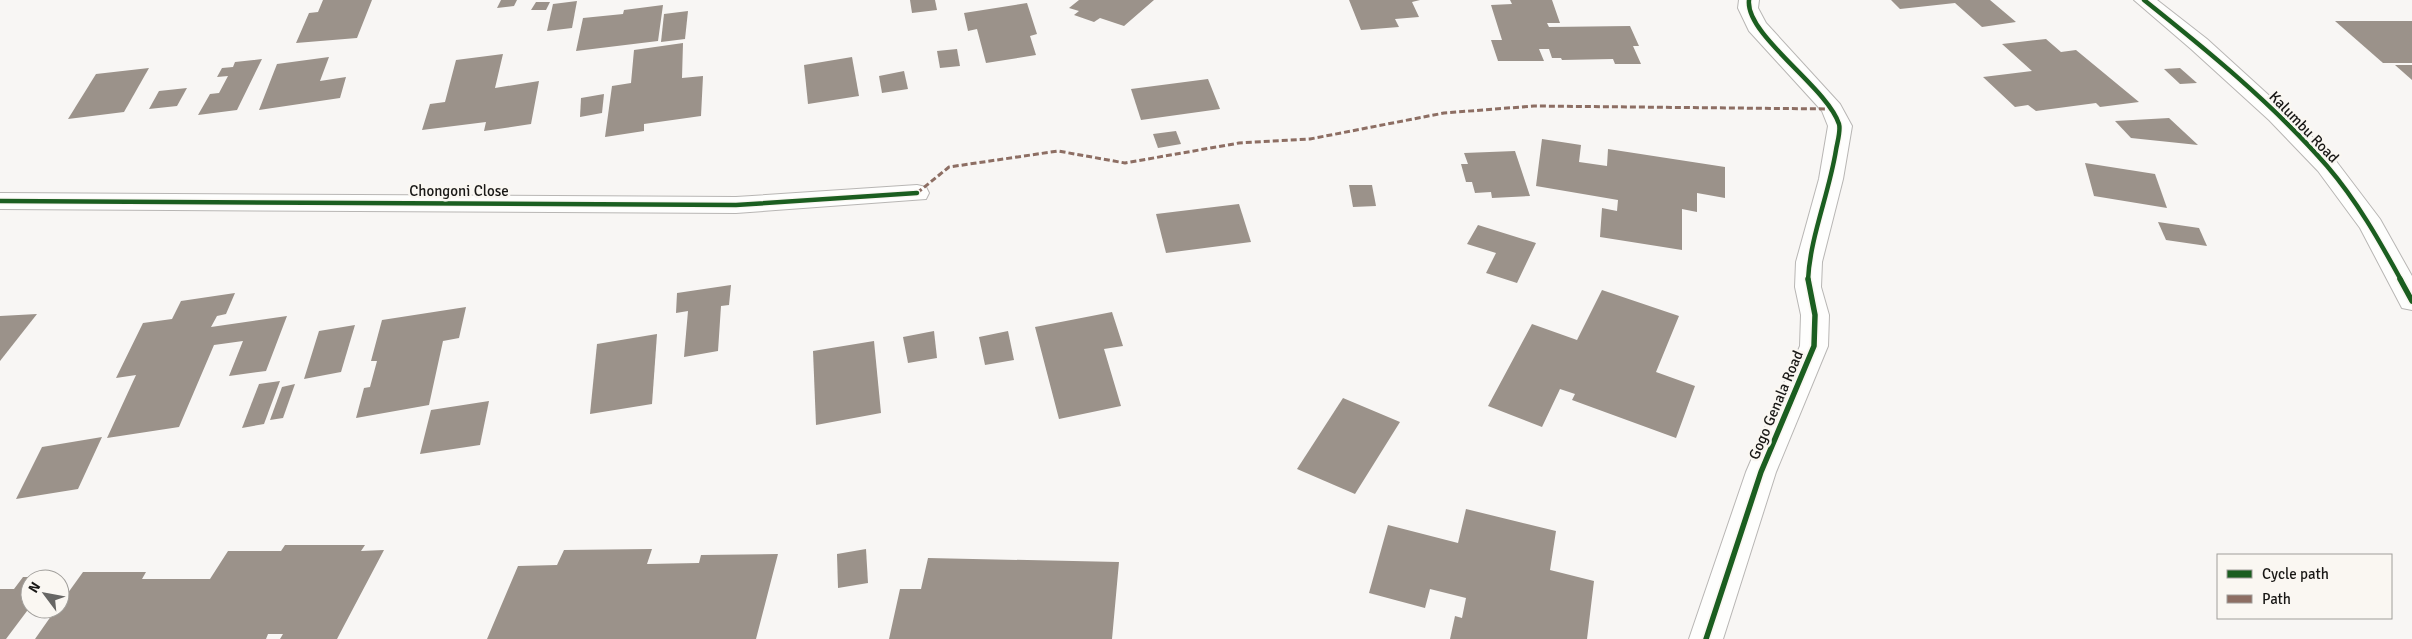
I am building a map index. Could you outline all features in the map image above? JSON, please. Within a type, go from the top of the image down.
[{"type":"street","name":"Gogo Genala Road","points":[[1706,639],[1761,472],[1814,346],[1815,315],[1808,287],[1809,262],[1834,170],[1840,126],[1832,108],[1757,26],[1748,8],[1750,0]]},
{"type":"street","name":"Kalumbu Road","points":[[2144,0],[2199,44],[2270,108],[2327,166],[2371,225],[2412,301]]},
{"type":"street","name":"Chongoni Close","points":[[0,201],[736,205],[917,193]]},
{"type":"building","points":[[323,0],[372,0],[357,38],[296,43],[309,13],[318,12]]},
{"type":"building","points":[[501,0],[517,0],[514,6],[497,8]]},
{"type":"building","points":[[910,0],[935,0],[937,10],[912,13]]},
{"type":"building","points":[[1079,0],[1154,0],[1124,26],[1100,18],[1094,22],[1074,15],[1079,11],[1069,8]]},
{"type":"building","points":[[1349,0],[1420,0],[1412,2],[1419,17],[1395,19],[1399,27],[1361,30]]},
{"type":"building","points":[[1510,0],[1552,0],[1560,23],[1547,23],[1549,27],[1630,26],[1639,46],[1633,46],[1641,64],[1615,64],[1613,59],[1562,60],[1561,58],[1552,58],[1549,49],[1539,49],[1544,61],[1498,61],[1491,40],[1502,40],[1491,5],[1512,4]]},
{"type":"building","points":[[1891,0],[1990,0],[2016,22],[1982,27],[1955,3],[1900,9]]},
{"type":"building","points":[[577,1],[572,28],[547,31],[553,4]]},
{"type":"building","points":[[536,2],[550,2],[546,10],[531,10]]},
{"type":"building","points":[[1027,3],[1037,34],[1030,36],[1036,55],[986,63],[977,29],[968,31],[964,13]]},
{"type":"building","points":[[663,5],[658,41],[576,51],[583,18],[623,14],[624,10]]},
{"type":"building","points":[[688,11],[685,39],[661,42],[664,14]]},
{"type":"building","points":[[2335,21],[2412,21],[2412,63],[2383,63]]},
{"type":"building","points":[[2046,39],[2061,52],[2076,50],[2139,102],[2100,107],[2096,103],[2036,111],[2028,105],[2015,107],[1983,77],[2032,71],[2002,44]]},
{"type":"building","points":[[683,43],[682,78],[703,76],[701,116],[644,124],[644,131],[605,137],[612,86],[631,83],[634,50]]},
{"type":"building","points":[[957,49],[960,66],[940,68],[937,51]]},
{"type":"building","points":[[503,54],[495,88],[539,81],[531,124],[484,131],[486,122],[422,130],[430,104],[445,102],[456,60]]},
{"type":"building","points":[[329,57],[320,81],[346,77],[340,98],[259,110],[277,64]]},
{"type":"building","points":[[852,57],[859,96],[808,104],[804,65]]},
{"type":"building","points":[[262,59],[237,110],[198,115],[210,94],[219,93],[228,76],[217,77],[222,68],[233,67],[235,62]]},
{"type":"building","points":[[2395,65],[2412,65],[2412,80]]},
{"type":"building","points":[[149,68],[124,112],[68,119],[96,74]]},
{"type":"building","points":[[2180,68],[2197,83],[2180,84],[2164,69]]},
{"type":"building","points":[[904,71],[908,89],[882,93],[879,76]]},
{"type":"building","points":[[1208,79],[1220,109],[1141,120],[1131,89]]},
{"type":"building","points":[[187,88],[177,106],[149,109],[159,91]]},
{"type":"building","points":[[604,94],[602,113],[580,117],[581,98]]},
{"type":"building","points":[[2169,118],[2198,145],[2131,138],[2115,121]]},
{"type":"building","points":[[1176,131],[1181,144],[1158,148],[1153,134]]},
{"type":"building","points":[[1542,139],[1581,145],[1579,162],[1607,166],[1608,149],[1725,167],[1725,198],[1697,193],[1697,212],[1682,209],[1682,250],[1600,237],[1602,208],[1617,211],[1618,200],[1536,186]]},
{"type":"building","points":[[1515,151],[1530,196],[1492,198],[1491,192],[1475,193],[1472,182],[1466,182],[1461,164],[1468,164],[1464,153]]},
{"type":"building","points":[[2085,163],[2155,174],[2167,208],[2094,196]]},
{"type":"building","points":[[1349,185],[1372,185],[1376,206],[1353,207]]},
{"type":"building","points":[[1239,204],[1251,242],[1166,253],[1156,214]]},
{"type":"building","points":[[2158,222],[2199,228],[2207,246],[2166,240]]},
{"type":"building","points":[[1478,225],[1536,243],[1517,283],[1486,273],[1496,253],[1467,244]]},
{"type":"building","points":[[731,285],[729,305],[721,306],[718,351],[684,357],[688,311],[676,313],[677,293]]},
{"type":"building","points":[[1602,290],[1679,316],[1656,372],[1695,386],[1676,438],[1572,400],[1575,394],[1560,389],[1542,427],[1488,406],[1532,324],[1577,340]]},
{"type":"building","points":[[235,293],[226,314],[217,316],[211,327],[287,316],[266,371],[229,376],[243,341],[214,345],[179,427],[107,438],[136,375],[116,378],[143,323],[172,319],[181,301]]},
{"type":"building","points":[[466,307],[459,338],[443,341],[429,405],[356,418],[364,388],[370,387],[377,361],[371,361],[382,320]]},
{"type":"building","points":[[1112,312],[1123,346],[1104,349],[1121,406],[1059,419],[1035,327]]},
{"type":"building","points":[[37,314],[0,361],[0,316]]},
{"type":"building","points":[[355,325],[341,372],[304,379],[319,331]]},
{"type":"building","points":[[934,331],[937,358],[908,363],[903,337]]},
{"type":"building","points":[[1008,331],[1014,360],[985,365],[979,337]]},
{"type":"building","points":[[657,334],[652,404],[590,414],[597,344]]},
{"type":"building","points":[[874,341],[881,413],[816,425],[813,351]]},
{"type":"building","points":[[280,381],[264,424],[242,428],[259,384]]},
{"type":"building","points":[[295,384],[283,418],[270,420],[282,387]]},
{"type":"building","points":[[1343,398],[1400,422],[1355,494],[1297,469]]},
{"type":"building","points":[[489,401],[480,445],[420,454],[431,410]]},
{"type":"building","points":[[102,437],[78,489],[16,499],[42,447]]},
{"type":"building","points":[[1466,509],[1556,531],[1550,570],[1594,581],[1587,639],[1450,639],[1455,616],[1462,618],[1466,598],[1430,589],[1425,608],[1369,593],[1388,525],[1458,543]]},
{"type":"building","points":[[285,545],[365,545],[361,551],[384,550],[337,639],[280,639],[283,634],[268,634],[266,639],[35,639],[49,619],[70,619],[70,590],[83,572],[146,572],[142,579],[210,579],[228,551],[281,551]]},
{"type":"building","points":[[652,549],[647,564],[699,563],[701,555],[778,554],[756,639],[487,639],[518,566],[557,565],[564,550]]},
{"type":"building","points":[[866,549],[868,583],[838,588],[837,554]]},
{"type":"building","points":[[928,558],[1119,562],[1112,639],[889,639],[900,589],[921,589]]},
{"type":"building","points":[[20,581],[21,619],[6,639],[0,639],[0,589],[14,589]]},
{"type":"marked path","points":[[917,193],[949,167],[1058,151],[1125,163],[1239,143],[1310,139],[1444,113],[1534,106],[1832,109]]},
{"type":"cycle path","points":[[1706,639],[1761,472],[1814,346],[1815,315],[1808,287],[1809,262],[1831,179],[1840,126],[1832,109],[1757,26],[1748,8],[1749,0]]},
{"type":"cycle path","points":[[2144,0],[2199,44],[2277,115],[2327,166],[2371,225],[2412,301]]},
{"type":"cycle path","points":[[0,201],[736,205],[917,193]]}]
